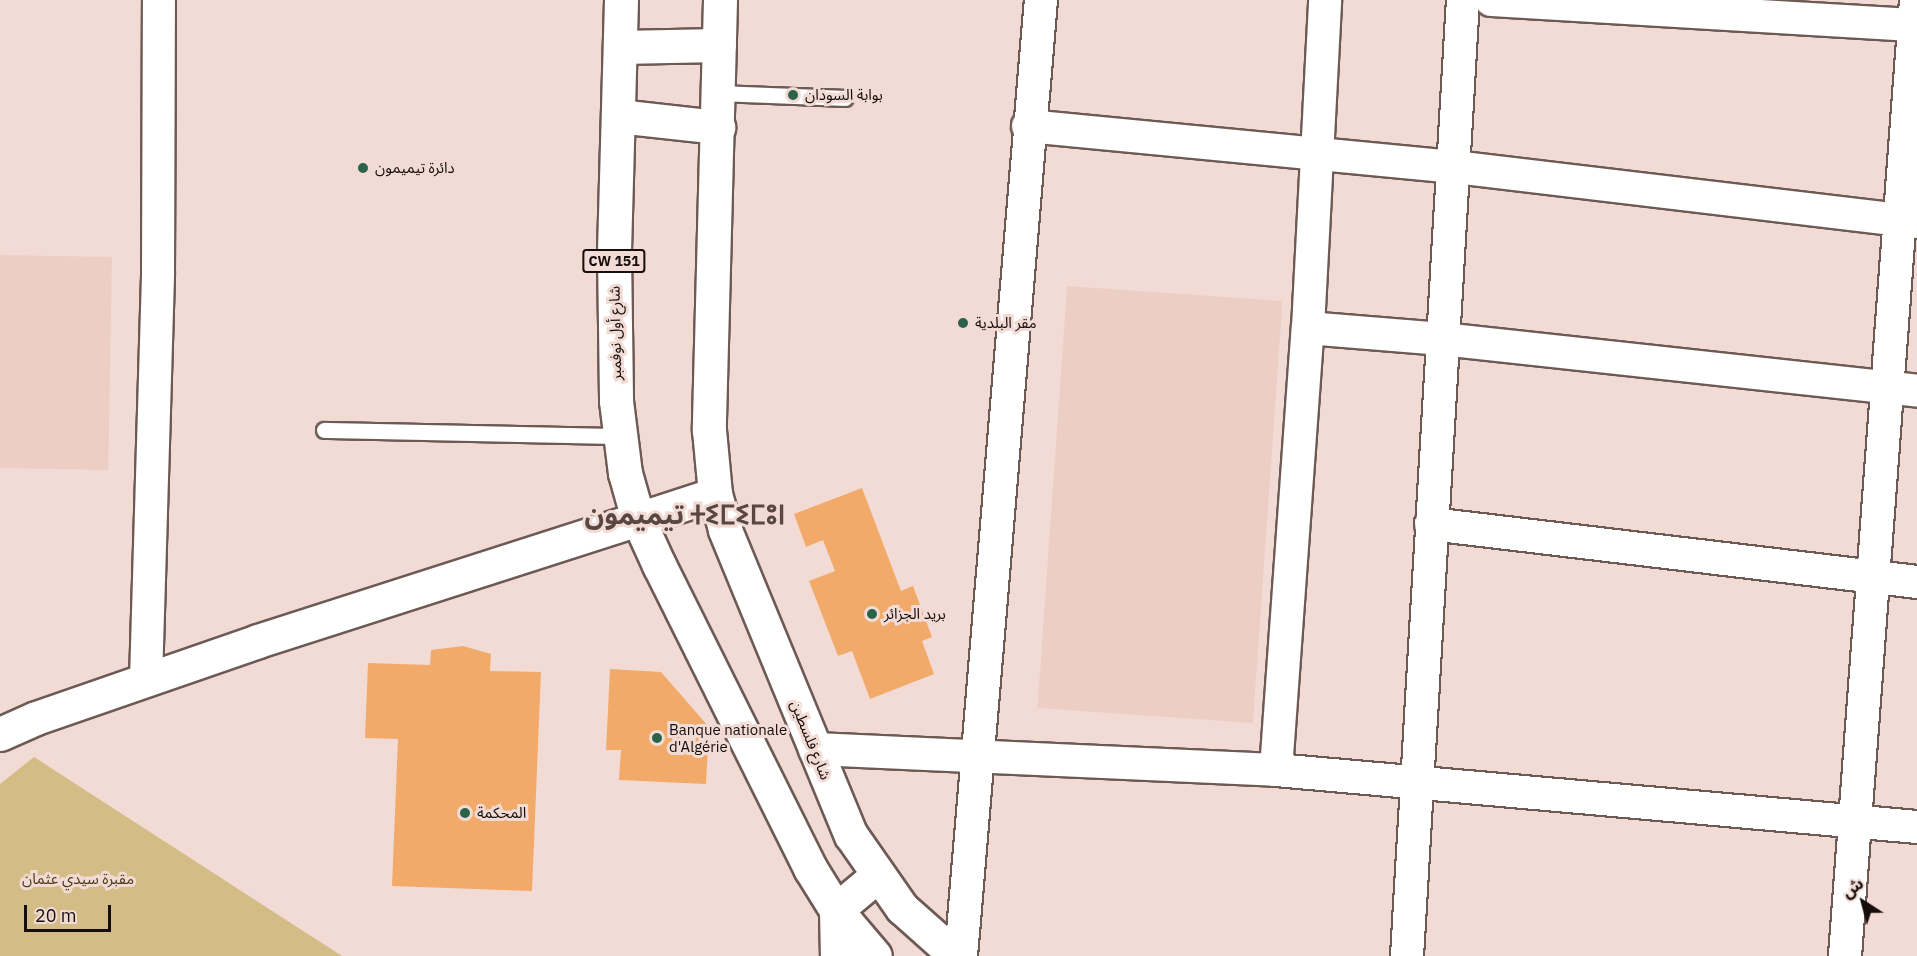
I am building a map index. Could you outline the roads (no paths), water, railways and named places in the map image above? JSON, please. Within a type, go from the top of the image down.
[{"type":"main road","name":"شارع أول نوفمبر","points":[[621,0],[614,254],[619,436],[639,519]]},
{"type":"main road","points":[[0,734],[36,718],[146,680],[715,494],[709,430],[720,0]]},
{"type":"main road","points":[[620,47],[720,45]]},
{"type":"main road","points":[[618,116],[718,127]]},
{"type":"main road","name":"شارع فلسطين","points":[[715,494],[729,540],[851,835],[902,908],[956,956]]},
{"type":"main road","name":"CW 151","points":[[639,519],[810,868],[836,910],[875,956]]},
{"type":"main road","points":[[837,956],[836,910],[878,875]]},
{"type":"street","points":[[146,680],[158,272],[159,0]]},
{"type":"street","points":[[961,956],[1028,126],[1041,0]]},
{"type":"street","points":[[1276,770],[1308,328],[1325,0]]},
{"type":"street","points":[[1407,956],[1463,0]]},
{"type":"street","points":[[1491,0],[1916,16],[1907,221],[1885,387],[1845,956]]},
{"type":"street","points":[[1028,126],[1455,166],[1907,221]]},
{"type":"street","points":[[1308,328],[1442,339],[1917,391]]},
{"type":"street","points":[[1431,524],[1917,582]]},
{"type":"street","points":[[815,749],[1276,770],[1917,826]]},
{"type":"lane","points":[[719,93],[845,98]]},
{"type":"lane","points":[[324,430],[619,436]]},
{"type":"place","name":"بوابة السودان","points":[[793,95]]},
{"type":"place","name":"دائرة ﺗﻴﻤﻴﻤﻮن","points":[[363,168]]},
{"type":"place","name":"مقر البلدية","points":[[963,323]]},
{"type":"place","name":"بريد الجزائر","points":[[872,614]]},
{"type":"place","name":"Banque nationale d'Algérie","points":[[657,738]]},
{"type":"place","name":"المحكمة","points":[[465,813]]},
{"type":"district","name":"تيميمون ⵜⵉⵎⵉⵎⵓⵏ","points":[[685,514]]},
{"type":"park label","name":"مقبرة سيدي عثمان","points":[[78,879]]}]
